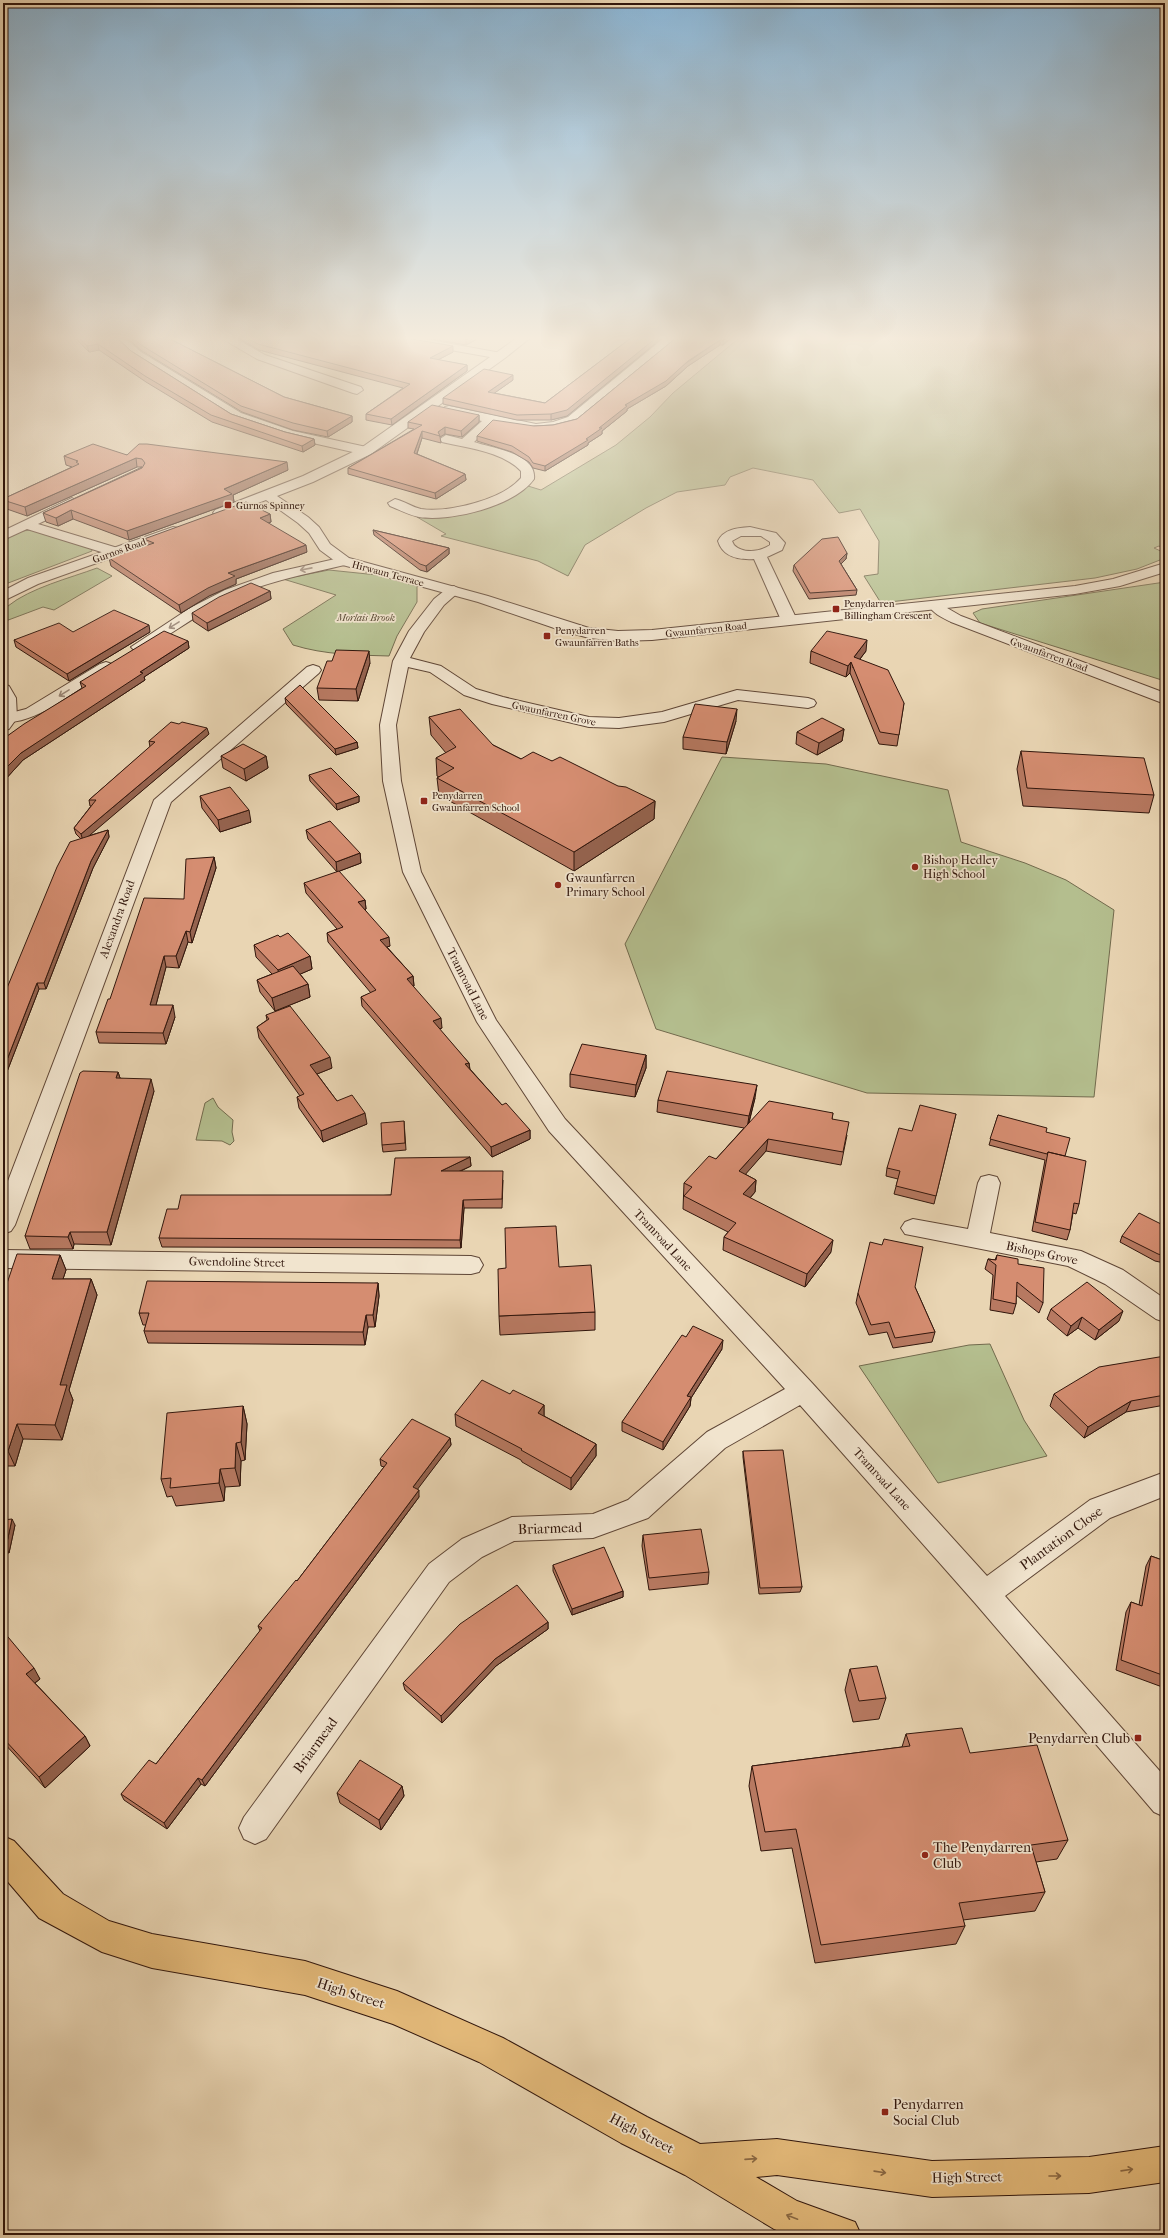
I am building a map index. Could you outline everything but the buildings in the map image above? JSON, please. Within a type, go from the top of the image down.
[{"type":"main road","name":"High Street","points":[[3,1852],[51,1906],[102,1935],[152,1951],[306,1978],[397,2008],[491,2050],[634,2130],[698,2162],[787,2216],[842,2235]]},
{"type":"main road","name":"High Street","points":[[698,2162],[777,2157],[932,2179],[1089,2176],[1165,2164]]},
{"type":"street","points":[[330,442],[366,450]]},
{"type":"street","points":[[211,517],[269,496],[324,472],[377,442]]},
{"type":"street","points":[[395,503],[420,513],[440,514],[476,506],[503,497],[518,489],[527,479],[527,470],[523,464],[514,459],[465,443]]},
{"type":"street","points":[[3,536],[27,525],[45,514],[88,495]]},
{"type":"street","name":"Hirwaun Terrace","points":[[269,496],[303,520],[314,530],[325,547],[344,561],[483,599]]},
{"type":"street","points":[[27,525],[116,552]]},
{"type":"street","name":"Gurnos Road","points":[[3,597],[33,581],[189,525]]},
{"type":"street","points":[[759,555],[789,620]]},
{"type":"street","points":[[3,689],[8,698],[6,722],[31,713],[216,600],[248,586],[294,571],[344,561]]},
{"type":"street","name":"Gwaunfarren Road","points":[[483,599],[565,627],[589,633],[618,636],[652,635],[1075,590],[1115,583],[1165,567]]},
{"type":"street","name":"Tramroad Lane","points":[[454,590],[439,602],[416,631],[401,662],[388,725],[392,781],[412,872],[486,1022],[557,1125],[803,1391],[985,1594],[1165,1801]]},
{"type":"street","name":"Gwaunfarren Road","points":[[935,606],[940,611],[956,619],[1165,699]]},
{"type":"street","name":"Gwaunfarren Grove","points":[[401,662],[435,669],[470,692],[498,701],[589,722],[619,724],[664,717],[737,694],[808,703]]},
{"type":"street","name":"Alexandra Road","points":[[3,1225],[163,800],[314,670]]},
{"type":"street","points":[[977,1240],[989,1183]]},
{"type":"street","name":"Bishops Grove","points":[[914,1228],[1073,1258],[1114,1277],[1165,1312]]},
{"type":"street","name":"Gwendoline Street","points":[[3,1259],[471,1265]]},
{"type":"street","name":"Briarmead","points":[[255,1828],[439,1573],[472,1548],[512,1529],[593,1526],[638,1509],[716,1440],[803,1391]]},
{"type":"street","name":"Plantation Close","points":[[985,1594],[1100,1508],[1165,1484]]},
{"type":"green space","points":[[619,442],[1165,442],[1165,467],[1161,469],[1165,471],[1165,549],[1159,546],[1154,548],[1165,553],[1165,558],[1137,569],[1095,578],[881,603],[864,576],[878,574],[879,541],[860,509],[839,513],[813,480],[753,468],[730,477],[725,485],[677,492],[646,508],[585,545],[568,576],[538,561],[441,536],[446,534],[417,517],[440,517],[513,497],[528,486],[541,490]]},
{"type":"green space","points":[[32,530],[91,547],[92,551],[3,585],[3,540],[22,531]]},
{"type":"green space","points":[[97,568],[112,576],[54,610],[43,607],[3,622],[5,609],[27,594]]},
{"type":"green space","name":"Morlais Brook","points":[[329,570],[377,575],[417,586],[417,602],[397,636],[389,656],[329,653],[293,645],[283,629],[336,595],[283,579]]},
{"type":"green space","points":[[1165,582],[1165,681],[980,623],[973,613],[982,609]]},
{"type":"green space","name":"Bishop Hedley High School","points":[[722,757],[826,764],[948,790],[961,842],[1025,863],[1066,880],[1114,910],[1094,1097],[867,1093],[656,1029],[625,944]]},
{"type":"green space","points":[[213,1098],[218,1107],[233,1120],[232,1132],[234,1141],[230,1145],[222,1141],[196,1140],[205,1103]]},
{"type":"green space","points":[[990,1344],[1024,1420],[1047,1456],[938,1483],[859,1366],[969,1345]]},
{"type":"place","name":"Gurnos Spinney","points":[[228,505]]},
{"type":"place","name":"Penydarren Billingham Crescent","points":[[836,609]]},
{"type":"place","name":"Penydarren Gwaunfarren Baths","points":[[547,636]]},
{"type":"place","name":"Penydarren Gwaunfarren School","points":[[424,801]]},
{"type":"place","name":"Bishop Hedley High School","points":[[915,867]]},
{"type":"place","name":"Gwaunfarren Primary School","points":[[558,885]]},
{"type":"place","name":"Penydarren Club","points":[[1138,1738]]},
{"type":"place","name":"The Penydarren Club","points":[[925,1855]]},
{"type":"place","name":"Penydarren Social Club","points":[[885,2112]]}]
